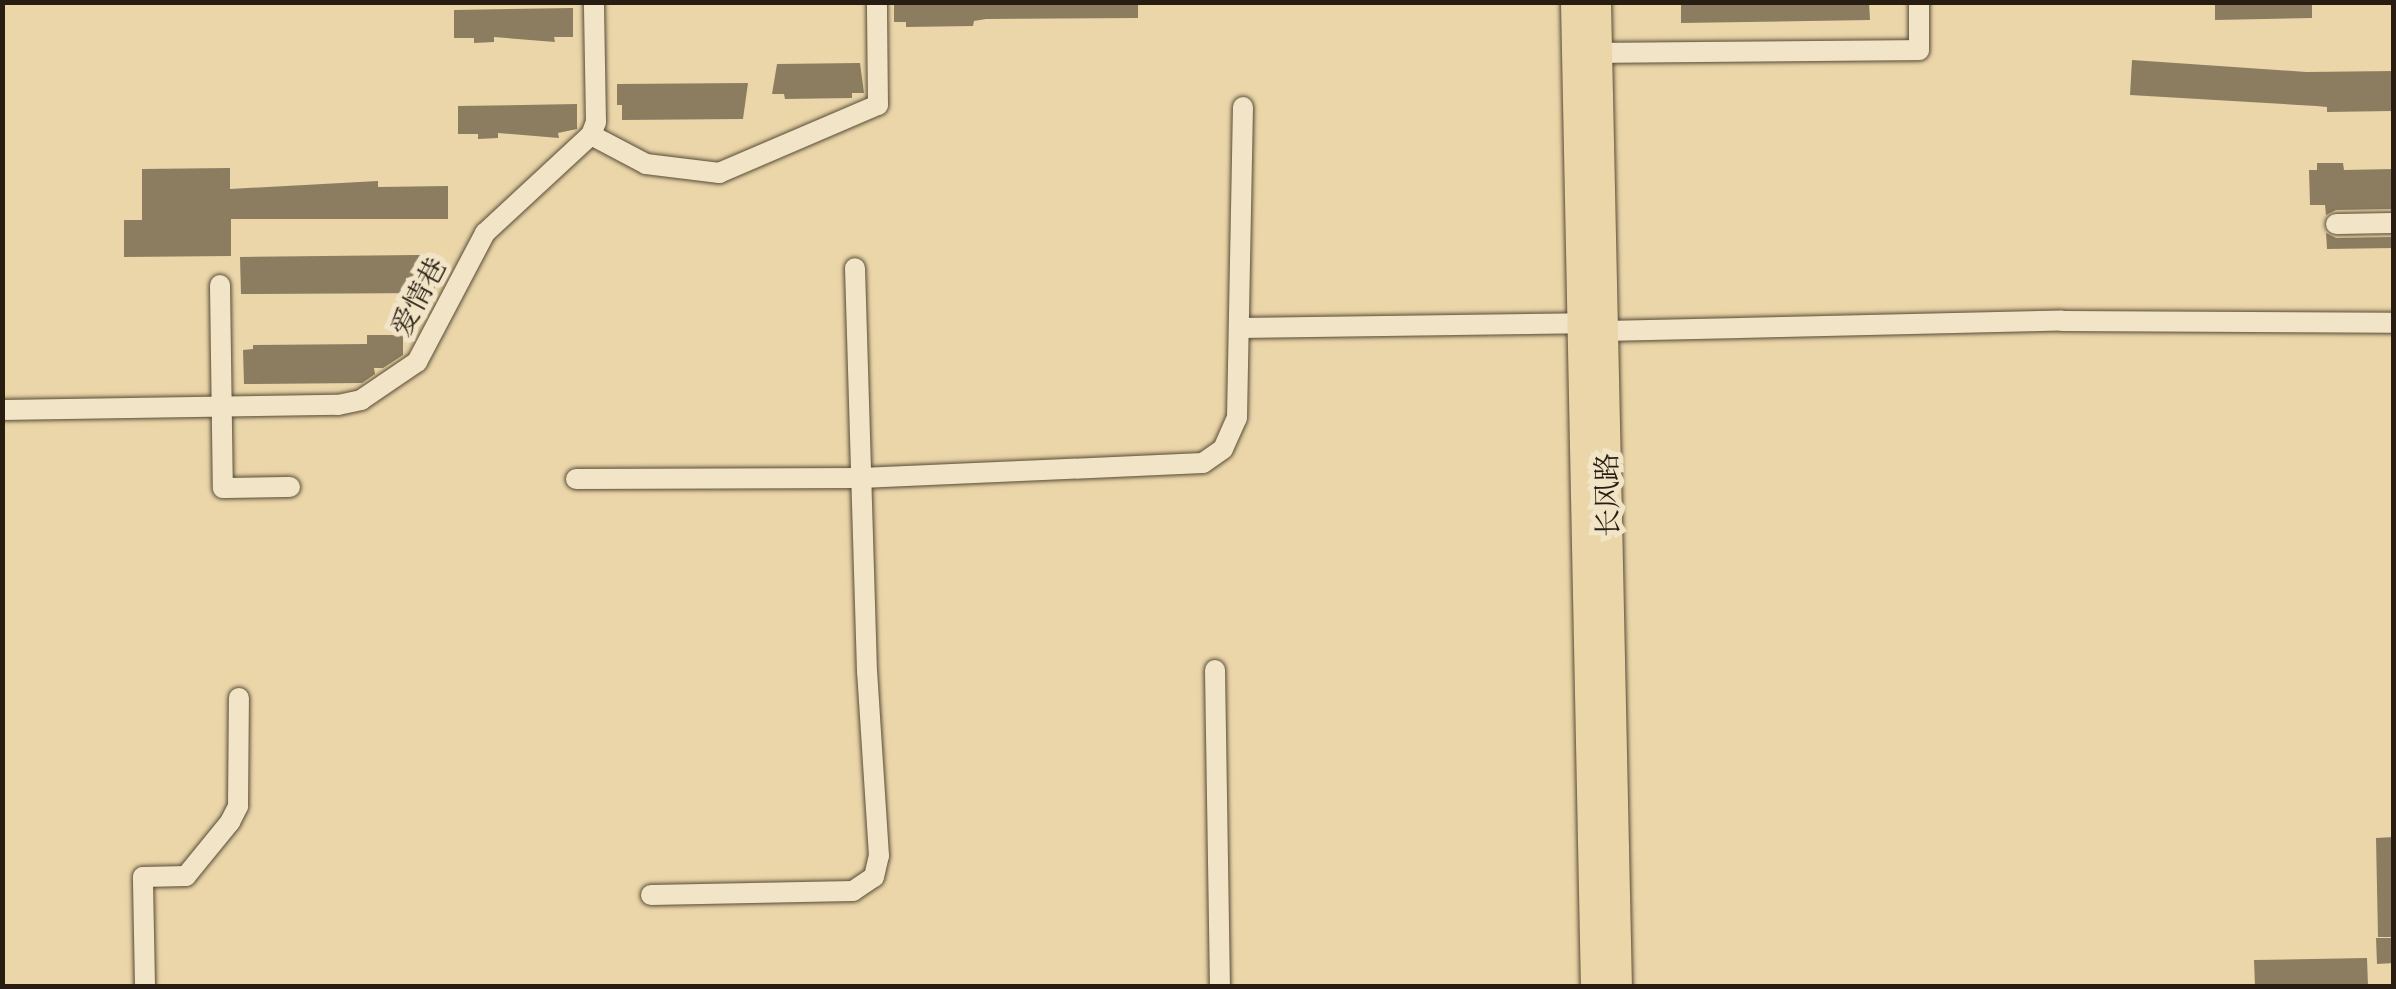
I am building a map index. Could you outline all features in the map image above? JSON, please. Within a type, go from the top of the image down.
[{"type":"main road","name":"长风路","points":[[1575,2],[1593,327],[1618,986]]},
{"type":"main road","name":"长风路","points":[[1595,986],[1593,327],[1598,2]]},
{"type":"street","points":[[594,2],[596,122],[590,135],[646,164],[719,173],[878,105],[877,2]]},
{"type":"street","points":[[1598,53],[1920,50],[1919,2]]},
{"type":"street","points":[[576,480],[861,478],[1202,463],[1223,449],[1237,418],[1242,108]]},
{"type":"street","name":"爱情巷","points":[[2,410],[222,407],[361,400],[416,362],[485,233],[590,135]]},
{"type":"street","points":[[2336,224],[2394,223]]},
{"type":"street","points":[[652,894],[854,891],[874,877],[879,856],[855,268]]},
{"type":"street","points":[[220,284],[223,488],[290,487]]},
{"type":"street","points":[[1240,328],[2062,321],[2394,323]]},
{"type":"street","points":[[1215,670],[1220,986]]},
{"type":"street","points":[[145,986],[144,877],[186,876],[230,822],[238,806],[239,698]]},
{"type":"building","points":[[898,2],[1138,2],[1138,18],[986,19],[974,21],[973,26],[906,27],[906,22],[894,22],[894,4]]},
{"type":"building","points":[[1681,2],[1869,2],[1870,20],[1681,23]]},
{"type":"building","points":[[2215,2],[2312,2],[2312,18],[2215,20]]},
{"type":"building","points":[[573,8],[573,37],[554,37],[555,42],[494,37],[494,42],[474,43],[474,38],[454,38],[454,10]]},
{"type":"building","points":[[2132,60],[2306,72],[2394,71],[2394,106],[2392,111],[2327,112],[2327,107],[2316,106],[2130,95]]},
{"type":"building","points":[[860,63],[864,93],[852,93],[852,98],[785,99],[784,94],[772,94],[777,64]]},
{"type":"building","points":[[748,83],[743,119],[622,120],[622,105],[617,105],[617,84]]},
{"type":"building","points":[[577,104],[577,129],[558,133],[559,138],[498,133],[498,138],[478,139],[478,134],[458,134],[458,106]]},
{"type":"building","points":[[2317,163],[2343,163],[2344,170],[2394,169],[2394,209],[2336,210],[2326,215],[2325,205],[2310,205],[2309,170],[2317,170]]},
{"type":"building","points":[[230,168],[230,189],[378,181],[378,187],[448,186],[448,219],[231,219],[231,256],[124,257],[124,220],[142,220],[142,169]]},
{"type":"building","points":[[2326,233],[2336,238],[2394,237],[2394,248],[2327,249]]},
{"type":"building","points":[[435,255],[435,293],[241,294],[240,257]]},
{"type":"building","points":[[367,335],[403,335],[403,355],[383,368],[374,368],[375,374],[362,383],[244,384],[243,350],[253,349],[253,345],[367,344]]},
{"type":"building","points":[[2394,837],[2394,937],[2378,937],[2376,838]]},
{"type":"building","points":[[2376,938],[2394,938],[2394,963],[2377,964]]},
{"type":"building","points":[[2367,958],[2368,986],[2255,986],[2254,960]]}]
